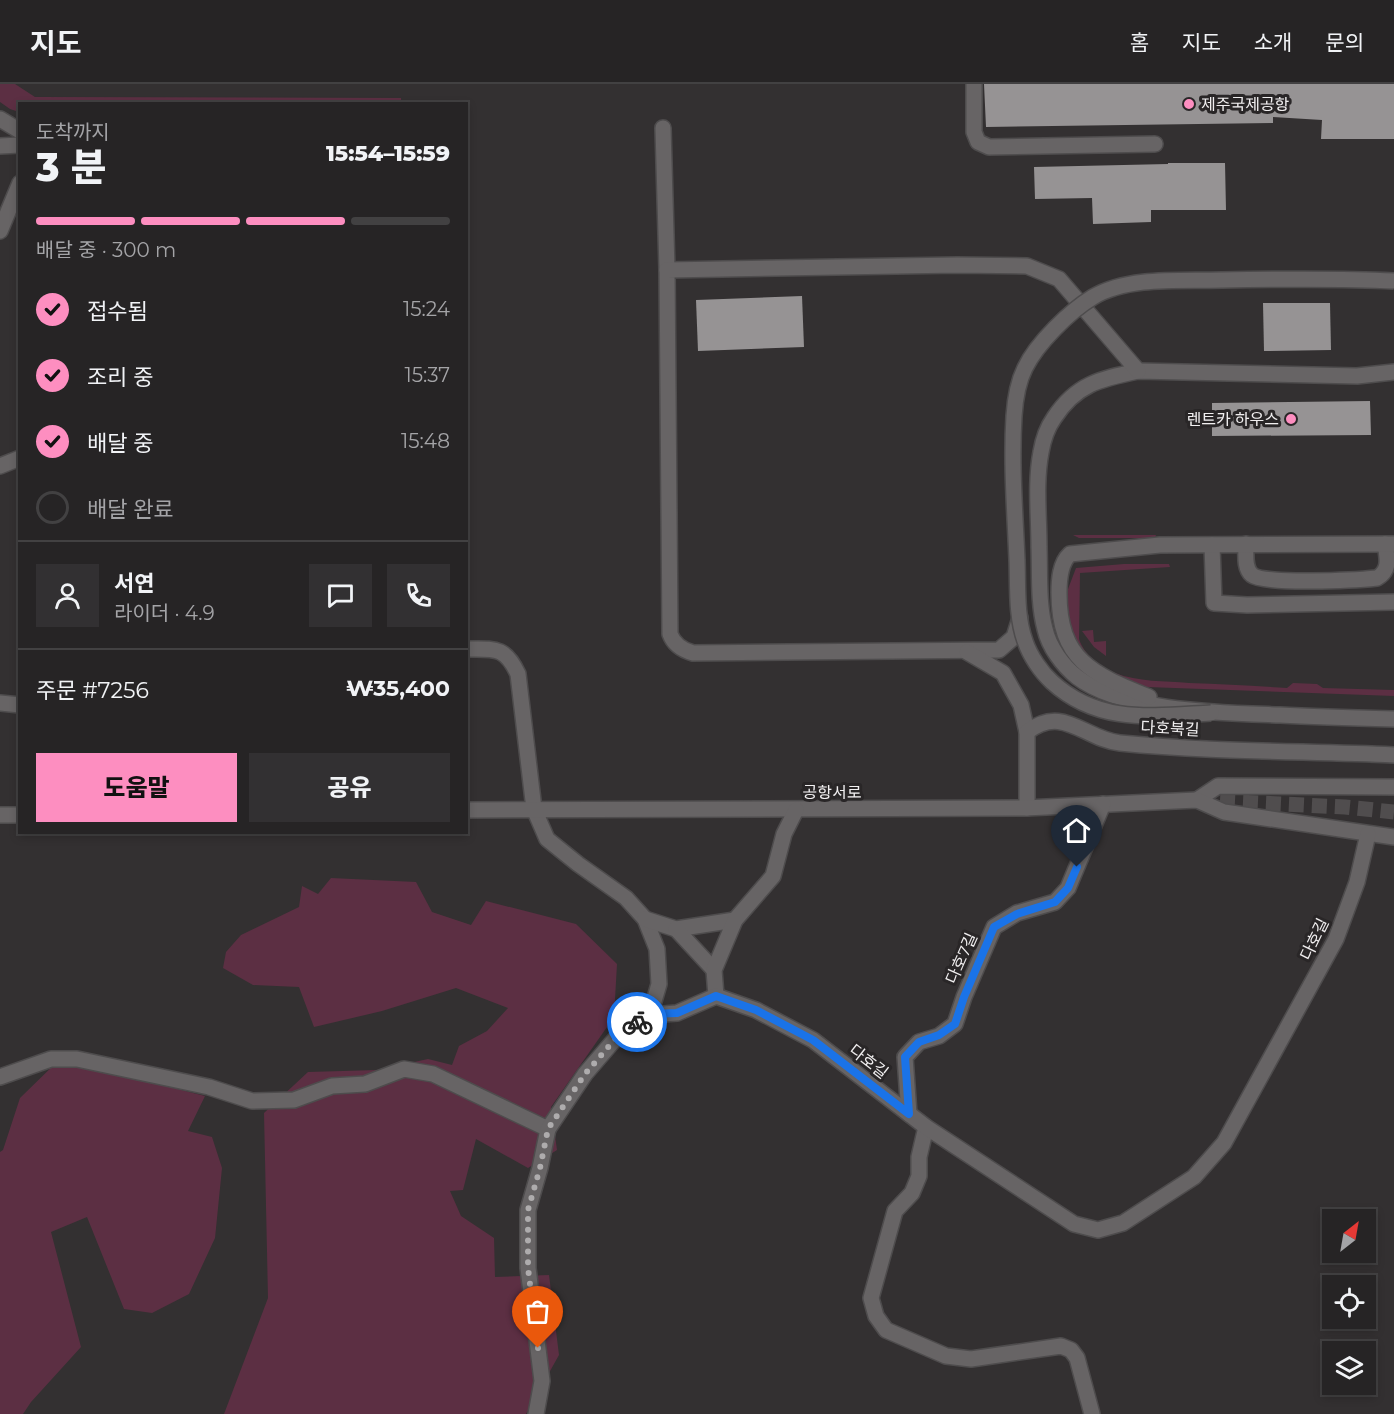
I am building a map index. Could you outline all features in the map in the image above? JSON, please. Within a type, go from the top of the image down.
[{"type":"street","points":[[974,84],[974,132],[978,142],[989,147],[1155,144]]},
{"type":"street","points":[[0,119],[18,130]]},
{"type":"street","points":[[663,128],[668,270],[670,634],[672,642],[683,650],[693,653],[999,651],[1014,637],[1020,618]]},
{"type":"street","points":[[0,146],[18,145]]},
{"type":"street","points":[[0,231],[18,188]]},
{"type":"street","points":[[668,270],[1027,266],[1059,279],[1138,371]]},
{"type":"street","points":[[1394,281],[1289,279],[1155,282],[1123,285],[1095,296],[1058,323],[1026,366],[1018,389],[1014,415],[1014,498],[1020,618],[1025,641],[1032,657],[1053,683],[1073,698],[1114,714],[1137,717],[1211,713],[1394,719]]},
{"type":"street","points":[[1211,713],[1135,702],[1101,692],[1077,677],[1060,659],[1048,641],[1041,602],[1039,469],[1046,433],[1054,418],[1066,403],[1089,384],[1102,378],[1138,371],[1357,376],[1394,372]]},
{"type":"street","points":[[0,466],[18,459]]},
{"type":"street","points":[[1177,708],[1093,672],[1073,651],[1064,636],[1061,623],[1060,575],[1066,557],[1076,552],[1160,545],[1246,544],[1390,544],[1385,573],[1377,578],[1280,581],[1261,580],[1253,576],[1246,566],[1246,544]]},
{"type":"street","points":[[1212,545],[1214,603],[1247,605],[1394,602]]},
{"type":"street","points":[[468,649],[492,649],[510,657],[518,674],[534,809],[547,839],[626,898],[645,919],[657,949],[658,961],[659,984],[650,1014]]},
{"type":"street","points":[[967,652],[1003,673],[1021,705],[1027,732],[1027,808]]},
{"type":"street","points":[[0,703],[18,705]]},
{"type":"street","name":"다호북길","points":[[1027,732],[1037,724],[1055,720],[1116,742],[1394,755]]},
{"type":"street","points":[[1197,800],[1218,786],[1394,787]]},
{"type":"street","points":[[1197,800],[1224,812],[1394,837]]},
{"type":"street","name":"공항서로","points":[[468,810],[1027,808],[1197,800]]},
{"type":"street","name":"다호7길","points":[[909,1114],[905,1057],[919,1042],[939,1035],[955,1024],[994,927],[1017,914],[1055,902],[1068,888],[1103,804]]},
{"type":"street","points":[[536,1414],[542,1381],[528,1268],[528,1210],[548,1129],[585,1074],[622,1031],[650,1014],[677,1013],[716,996],[714,970],[735,920],[772,876],[784,834],[796,810]]},
{"type":"street","points":[[0,815],[18,815]]},
{"type":"street","name":"다호길","points":[[716,996],[756,1010],[813,1040],[926,1127],[1074,1224],[1098,1230],[1122,1223],[1194,1177],[1224,1143],[1336,939],[1357,882],[1368,834]]},
{"type":"street","points":[[645,919],[676,929],[735,920]]},
{"type":"street","points":[[676,929],[714,970]]},
{"type":"street","points":[[0,1077],[51,1059],[77,1059],[209,1087],[252,1101],[294,1100],[332,1086],[365,1084],[404,1069],[433,1074],[548,1129]]},
{"type":"street","points":[[926,1127],[919,1157],[919,1176],[912,1192],[895,1211],[871,1298],[876,1316],[886,1330],[946,1356],[971,1359],[1061,1346],[1071,1350],[1077,1358],[1092,1414]]},
{"type":"shaded area","points":[[0,84],[15,84],[35,97],[401,98],[401,102],[18,102],[18,112],[0,102]]},
{"type":"shaded area","points":[[1073,535],[1156,535],[1155,538],[1079,538]]},
{"type":"shaded area","points":[[1124,564],[1169,564],[1170,567],[1080,573],[1079,639],[1089,655],[1109,670],[1124,676],[1152,681],[1287,688],[1293,683],[1317,684],[1323,688],[1394,690],[1394,696],[1147,687],[1131,684],[1081,655],[1069,630],[1068,589],[1076,568]]},
{"type":"shaded area","points":[[1093,630],[1094,642],[1106,641],[1106,656],[1094,647],[1082,631]]},
{"type":"shaded area","points":[[331,878],[416,882],[432,912],[471,925],[486,901],[576,924],[617,964],[614,1017],[551,1107],[557,1150],[528,1168],[476,1139],[463,1190],[450,1191],[461,1216],[494,1238],[495,1277],[549,1275],[559,1355],[526,1414],[224,1414],[268,1298],[264,1113],[308,1072],[377,1070],[428,1059],[452,1065],[459,1046],[487,1031],[508,1008],[456,988],[382,1011],[314,1027],[299,987],[253,985],[223,968],[226,952],[241,935],[299,907],[302,886],[318,894]]},
{"type":"shaded area","points":[[60,1059],[205,1096],[188,1131],[212,1137],[222,1168],[215,1238],[189,1294],[152,1313],[124,1309],[87,1217],[51,1232],[81,1347],[31,1402],[23,1414],[0,1414],[0,1152],[3,1150],[20,1098]]},
{"type":"building","name":"제주국제공항","points":[[984,84],[1394,84],[1394,139],[1321,139],[1322,120],[1273,117],[1273,123],[986,127]]},
{"type":"building","points":[[1225,163],[1226,210],[1151,210],[1151,222],[1093,224],[1092,198],[1035,199],[1034,167]]},
{"type":"building","points":[[802,296],[804,347],[698,351],[696,300]]},
{"type":"building","points":[[1263,303],[1330,303],[1331,350],[1264,351]]},
{"type":"building","name":"렌트카 하우스","points":[[1370,401],[1371,435],[1212,436],[1212,403]]},
{"type":"tunnel","points":[[1197,800],[1345,807],[1394,812]]},
{"type":"way so far","points":[[538,1348],[528,1268],[528,1210],[548,1129],[585,1074],[622,1031],[637,1022]]},
{"type":"place","name":"제주국제공항","points":[[1189,104]]},
{"type":"place","name":"렌트카 하우스","points":[[1291,419]]},
{"type":"route","points":[[637,1022],[650,1014],[677,1013],[716,996],[756,1010],[813,1040],[909,1114],[905,1057],[919,1042],[939,1035],[955,1024],[994,927],[1017,914],[1055,902],[1068,888],[1077,867]]}]
